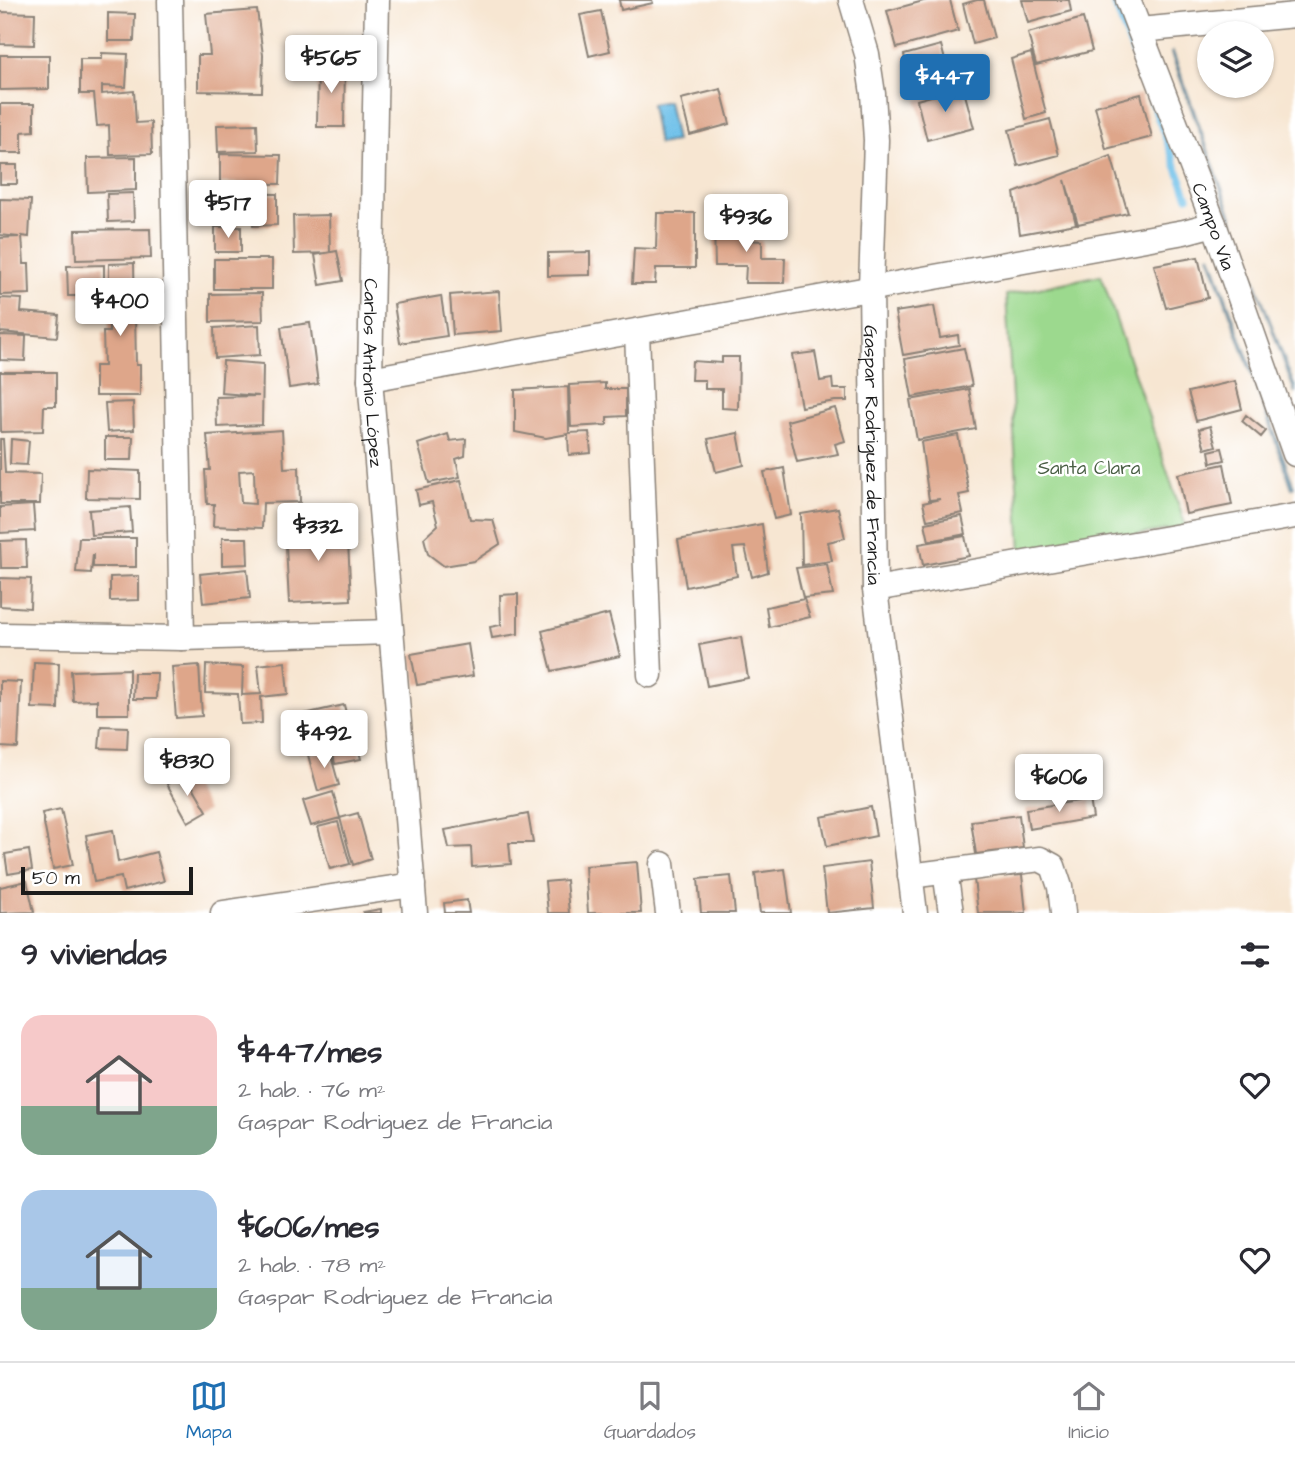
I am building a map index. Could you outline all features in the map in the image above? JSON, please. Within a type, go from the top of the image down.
[{"type":"street","points":[[170,0],[182,638]]},
{"type":"street","name":"Carlos Antonio López","points":[[377,0],[370,379],[415,913]]},
{"type":"street","name":"Gaspar Rodriguez de Francia","points":[[851,0],[867,54],[876,141],[871,287],[875,589],[915,913]]},
{"type":"street","name":"Campo Via","points":[[1128,0],[1214,224],[1295,454]]},
{"type":"street","points":[[1140,30],[1295,15]]},
{"type":"street","points":[[370,379],[1184,232],[1214,224]]},
{"type":"street","points":[[637,332],[650,675]]},
{"type":"street","points":[[875,589],[1295,516]]},
{"type":"street","points":[[0,635],[182,638],[391,632]]},
{"type":"street","points":[[911,876],[1040,859],[1053,866],[1060,887],[1063,913]]},
{"type":"street","points":[[662,864],[668,913]]},
{"type":"street","points":[[945,871],[951,913]]},
{"type":"street","points":[[223,913],[413,885]]},
{"type":"green space","name":"Santa Clara","points":[[1101,275],[1186,527],[1021,553],[1006,295]]},
{"type":"water","points":[[1173,52],[1234,222],[1233,223],[1171,53]]},
{"type":"water","points":[[668,101],[676,141],[658,144],[651,104]]},
{"type":"water","points":[[1236,229],[1295,388],[1295,393]]},
{"type":"water","points":[[1209,255],[1294,487],[1292,488]]},
{"type":"building","points":[[619,0],[652,0],[653,3],[621,10]]},
{"type":"building","points":[[927,0],[950,0],[958,31],[897,48],[887,11]]},
{"type":"building","points":[[984,0],[994,38],[973,44],[963,4]]},
{"type":"building","points":[[1022,0],[1069,0],[1071,11],[1028,23]]},
{"type":"building","points":[[257,10],[263,55],[262,92],[198,91],[198,55],[210,55],[206,14]]},
{"type":"building","points":[[601,11],[610,51],[589,56],[580,15]]},
{"type":"building","points":[[0,12],[35,13],[34,45],[0,44]]},
{"type":"building","points":[[108,13],[135,14],[134,41],[108,41]]},
{"type":"building","points":[[1083,18],[1092,51],[1036,65],[1028,33]]},
{"type":"building","points":[[941,45],[950,79],[912,89],[904,55]]},
{"type":"building","points":[[102,53],[128,54],[126,87],[102,86],[102,94],[134,91],[136,123],[151,122],[152,154],[110,155],[109,125],[97,126],[94,94],[80,94],[80,59],[102,59]]},
{"type":"building","points":[[1031,53],[1046,113],[1026,119],[1011,59]]},
{"type":"building","points":[[0,55],[49,55],[49,89],[0,90]]},
{"type":"building","points":[[318,63],[345,64],[344,127],[317,127]]},
{"type":"building","points":[[963,87],[974,128],[927,140],[917,100]]},
{"type":"building","points":[[721,89],[730,124],[690,135],[681,99]]},
{"type":"building","points":[[1141,94],[1152,137],[1106,149],[1095,106]]},
{"type":"building","points":[[0,104],[34,104],[34,131],[22,132],[22,153],[0,153]]},
{"type":"building","points":[[1050,119],[1059,155],[1018,166],[1009,130]]},
{"type":"building","points":[[257,124],[258,151],[218,152],[217,125]]},
{"type":"building","points":[[220,154],[281,155],[280,184],[220,183]]},
{"type":"building","points":[[1111,156],[1128,213],[1078,224],[1065,180],[1076,224],[1020,234],[1014,193]]},
{"type":"building","points":[[136,157],[136,190],[88,192],[87,158]]},
{"type":"building","points":[[0,165],[17,165],[17,184],[0,184]]},
{"type":"building","points":[[133,193],[134,221],[108,222],[107,194]]},
{"type":"building","points":[[219,193],[277,194],[277,225],[253,226],[253,220],[218,218]]},
{"type":"building","points":[[0,199],[31,200],[29,237],[22,236],[24,264],[29,264],[30,294],[0,295],[0,238],[19,237],[0,235]]},
{"type":"building","points":[[657,213],[695,213],[695,268],[656,268],[655,284],[632,284],[634,248],[656,249]]},
{"type":"building","points":[[329,215],[330,253],[294,254],[293,216]]},
{"type":"building","points":[[746,222],[746,240],[762,241],[762,258],[785,258],[784,283],[745,283],[746,266],[715,266],[714,223]]},
{"type":"building","points":[[215,227],[241,227],[241,252],[215,252]]},
{"type":"building","points":[[150,229],[151,258],[76,260],[75,230]]},
{"type":"building","points":[[337,251],[343,281],[320,285],[315,255]]},
{"type":"building","points":[[590,252],[590,275],[548,276],[548,253]]},
{"type":"building","points":[[1198,257],[1208,298],[1166,308],[1154,265]]},
{"type":"building","points":[[214,259],[272,259],[272,289],[214,289]]},
{"type":"building","points":[[134,263],[136,365],[140,365],[140,396],[95,396],[95,366],[104,366],[103,332],[109,332],[109,264]]},
{"type":"building","points":[[104,265],[104,296],[68,296],[67,266]]},
{"type":"building","points":[[499,291],[502,331],[453,335],[450,295]]},
{"type":"building","points":[[262,293],[263,321],[210,322],[210,294]]},
{"type":"building","points":[[441,296],[447,336],[400,343],[394,304]]},
{"type":"building","points":[[0,298],[22,299],[21,312],[59,315],[57,337],[0,332]]},
{"type":"building","points":[[934,306],[940,338],[958,335],[959,345],[903,355],[895,312]]},
{"type":"building","points":[[310,323],[318,384],[289,388],[281,327]]},
{"type":"building","points":[[259,325],[260,355],[215,358],[214,328]]},
{"type":"building","points":[[0,335],[26,336],[25,361],[0,360]]},
{"type":"building","points":[[964,348],[972,386],[912,397],[905,359]]},
{"type":"building","points":[[815,352],[820,381],[832,379],[833,389],[847,389],[847,401],[801,407],[792,355]]},
{"type":"building","points":[[722,357],[739,357],[738,409],[722,408],[722,389],[705,389],[705,380],[691,380],[692,361],[722,363]]},
{"type":"building","points":[[223,361],[263,364],[262,425],[217,427],[216,397],[259,396],[221,393]]},
{"type":"building","points":[[0,372],[56,372],[56,406],[44,406],[43,431],[1,432]]},
{"type":"building","points":[[1235,381],[1242,409],[1196,421],[1188,392]]},
{"type":"building","points":[[605,383],[605,389],[626,389],[626,416],[607,417],[607,425],[571,427],[569,385]]},
{"type":"building","points":[[568,387],[569,433],[589,432],[591,453],[569,455],[568,434],[546,438],[515,432],[515,390]]},
{"type":"building","points":[[969,389],[976,429],[917,440],[910,400]]},
{"type":"building","points":[[133,402],[134,430],[107,432],[105,403]]},
{"type":"building","points":[[835,408],[845,441],[835,444],[838,454],[797,462],[787,421]]},
{"type":"building","points":[[1246,415],[1266,431],[1261,437],[1242,421]]},
{"type":"building","points":[[1210,426],[1216,446],[1205,449],[1199,429]]},
{"type":"building","points":[[282,430],[284,468],[299,467],[300,502],[263,503],[262,528],[213,526],[214,504],[207,504],[205,470],[210,470],[207,435]],"holes":[[[254,470],[255,504],[241,503],[239,471]]]},
{"type":"building","points":[[738,433],[744,465],[716,472],[708,439]]},
{"type":"building","points":[[448,434],[450,441],[466,439],[465,456],[456,459],[460,477],[429,483],[418,444]]},
{"type":"building","points":[[958,435],[969,493],[959,495],[963,513],[927,520],[923,503],[940,499],[929,500],[921,442]]},
{"type":"building","points":[[105,437],[133,437],[132,460],[105,460]]},
{"type":"building","points":[[0,439],[3,439],[5,473],[41,474],[40,504],[0,504]]},
{"type":"building","points":[[11,439],[29,441],[27,465],[10,464]]},
{"type":"building","points":[[1222,448],[1225,460],[1211,463],[1209,451]]},
{"type":"building","points":[[1224,464],[1232,505],[1186,514],[1178,474]]},
{"type":"building","points":[[784,468],[791,515],[774,519],[764,472]]},
{"type":"building","points":[[87,469],[140,471],[140,499],[86,498]]},
{"type":"building","points":[[461,480],[470,519],[493,520],[500,544],[474,561],[444,566],[428,554],[424,538],[438,525],[432,502],[419,505],[416,490]]},
{"type":"building","points":[[33,505],[35,531],[0,533],[0,507]]},
{"type":"building","points":[[130,507],[132,532],[91,535],[89,510]]},
{"type":"building","points":[[838,508],[845,538],[828,542],[832,561],[802,565],[801,514]]},
{"type":"building","points":[[962,516],[966,534],[929,541],[925,523]]},
{"type":"building","points":[[347,523],[351,600],[289,603],[285,526]]},
{"type":"building","points":[[762,524],[768,572],[752,577],[745,547],[733,548],[737,576],[686,587],[678,540]]},
{"type":"building","points":[[965,536],[969,556],[923,565],[919,544]]},
{"type":"building","points":[[79,538],[136,538],[136,567],[93,567],[93,554],[91,573],[76,572]]},
{"type":"building","points":[[222,538],[247,538],[248,564],[222,565]]},
{"type":"building","points":[[26,540],[27,568],[1,568],[0,541]]},
{"type":"building","points":[[827,564],[833,595],[803,598],[796,568]]},
{"type":"building","points":[[247,569],[250,598],[203,603],[200,574]]},
{"type":"building","points":[[139,576],[139,600],[110,601],[110,577]]},
{"type":"building","points":[[0,578],[31,579],[30,608],[0,606]]},
{"type":"building","points":[[518,594],[518,634],[492,638],[490,627],[501,625],[500,595]]},
{"type":"building","points":[[804,599],[810,617],[769,627],[766,607]]},
{"type":"building","points":[[609,614],[620,656],[552,671],[542,631]]},
{"type":"building","points":[[741,637],[748,678],[707,686],[699,645]]},
{"type":"building","points":[[468,644],[473,676],[417,685],[411,654]]},
{"type":"building","points":[[34,662],[59,663],[58,709],[32,708]]},
{"type":"building","points":[[285,662],[288,694],[261,697],[262,723],[240,724],[238,694],[205,693],[206,665],[243,667],[242,695],[261,694],[258,665]]},
{"type":"building","points":[[199,665],[202,716],[176,718],[172,667]]},
{"type":"building","points":[[129,669],[129,714],[97,714],[97,700],[73,701],[71,671]]},
{"type":"building","points":[[134,673],[157,673],[156,699],[133,699]]},
{"type":"building","points":[[0,681],[21,682],[18,748],[0,747]]},
{"type":"building","points":[[344,705],[353,741],[299,753],[291,717]]},
{"type":"building","points":[[101,726],[128,727],[127,749],[99,748]]},
{"type":"building","points":[[357,744],[361,759],[335,764],[332,749]]},
{"type":"building","points":[[329,749],[339,785],[318,791],[308,755]]},
{"type":"building","points":[[185,773],[207,811],[188,822],[167,784]]},
{"type":"building","points":[[333,792],[340,818],[311,826],[303,801]]},
{"type":"building","points":[[1090,799],[1093,818],[1029,829],[1026,809]]},
{"type":"building","points":[[871,807],[876,836],[827,846],[821,817]]},
{"type":"building","points":[[61,809],[73,865],[53,869],[42,813]]},
{"type":"building","points":[[358,813],[371,859],[353,865],[340,818]]},
{"type":"building","points":[[528,814],[533,843],[509,843],[511,864],[472,867],[471,847],[449,848],[445,830]]},
{"type":"building","points":[[1019,815],[1023,848],[976,854],[971,821]]},
{"type":"building","points":[[338,822],[350,864],[330,869],[318,827]]},
{"type":"building","points":[[113,830],[118,862],[156,852],[164,881],[124,891],[121,877],[94,882],[86,835]]},
{"type":"building","points":[[29,850],[32,870],[8,874],[5,854]]},
{"type":"building","points":[[637,862],[641,913],[588,913],[585,866]]},
{"type":"building","points":[[869,862],[874,908],[827,913],[822,868]]},
{"type":"building","points":[[785,869],[791,913],[760,913],[755,873]]},
{"type":"building","points":[[1022,875],[1026,913],[978,913],[974,879]]},
{"type":"building","points":[[731,876],[735,913],[701,913],[698,879]]},
{"type":"building","points":[[566,880],[569,913],[548,913],[545,882]]},
{"type":"building","points":[[27,881],[34,912],[0,913],[0,887]]},
{"type":"building","points":[[467,900],[469,913],[445,913],[444,903]]},
{"type":"building","points":[[381,909],[381,913],[363,913],[363,912]]},
{"type":"waterway","points":[[1113,0],[1188,197]]}]
